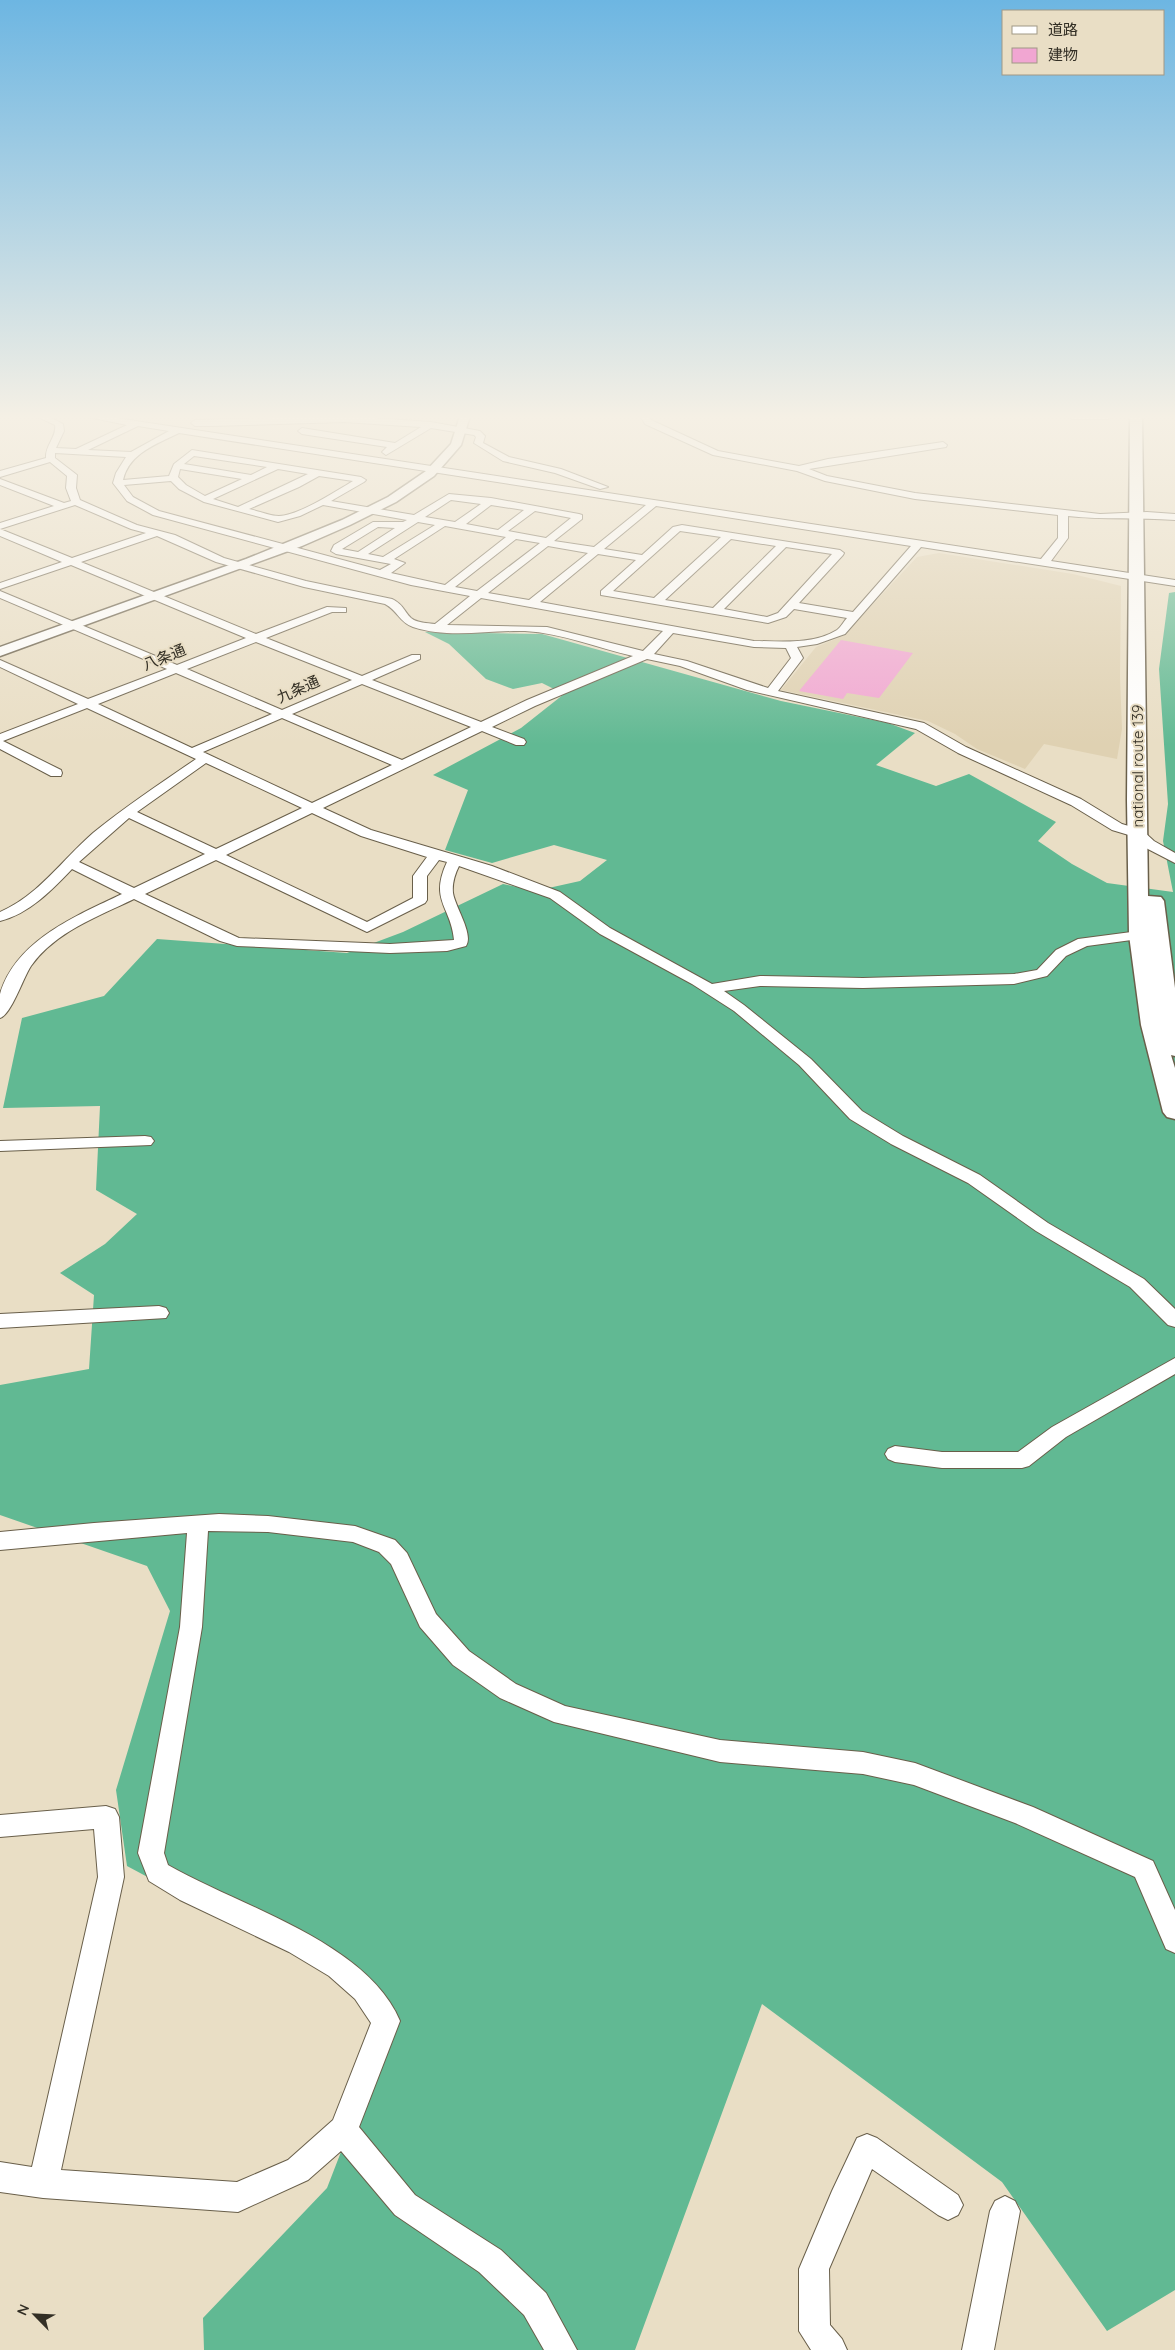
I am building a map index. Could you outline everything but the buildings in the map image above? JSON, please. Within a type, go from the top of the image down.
[{"type":"highway","name":"national route 139","points":[[1142,526],[1143,838],[1139,935],[1152,1025],[1175,1112]]},
{"type":"highway","name":"national route 139","points":[[1143,838],[1175,1049]]},
{"type":"main road","points":[[0,652],[284,549],[337,526]]},
{"type":"street","points":[[135,526],[171,536],[207,555],[238,565],[304,584],[388,601],[398,606],[408,621],[436,628],[459,630],[524,628],[547,630],[646,655],[683,662],[751,688],[920,726],[962,750],[1076,802],[1117,827],[1143,838],[1175,859]]},
{"type":"street","points":[[201,526],[445,590],[754,644],[790,645],[828,639],[841,632],[918,544]]},
{"type":"street","points":[[373,526],[338,547],[336,551],[388,559],[400,563],[382,574]]},
{"type":"street","points":[[401,526],[406,526]]},
{"type":"street","points":[[360,555],[406,526]]},
{"type":"street","points":[[388,559],[438,526]]},
{"type":"street","points":[[462,526],[642,558]]},
{"type":"street","points":[[500,532],[509,526]]},
{"type":"street","points":[[436,628],[568,526]]},
{"type":"street","points":[[530,605],[627,526]]},
{"type":"street","points":[[757,539],[772,526]]},
{"type":"street","points":[[800,526],[1175,583]]},
{"type":"street","points":[[1043,564],[1063,538],[1063,526]]},
{"type":"street","points":[[677,529],[729,535],[839,554],[782,615],[768,620],[605,593],[642,558],[677,529]]},
{"type":"street","points":[[0,532],[255,638],[520,742]]},
{"type":"street","points":[[0,586],[157,533]]},
{"type":"street","points":[[445,590],[515,535]]},
{"type":"street","points":[[656,602],[729,535]]},
{"type":"street","points":[[715,612],[784,544]]},
{"type":"street","points":[[0,594],[402,766]]},
{"type":"street","points":[[791,605],[856,616]]},
{"type":"street","name":"八条通","points":[[0,738],[174,668],[331,609],[342,610]]},
{"type":"street","points":[[0,1013],[16,974],[32,954],[71,924],[531,703],[646,655],[696,609]]},
{"type":"street","points":[[770,692],[797,658],[790,645]]},
{"type":"street","name":"九条通","points":[[0,917],[31,902],[70,863],[128,812],[199,755],[282,714],[416,657]]},
{"type":"street","points":[[0,663],[366,833],[510,877],[555,895],[605,931],[709,989],[739,1008],[805,1062],[856,1115],[897,1140],[974,1179],[1035,1223],[1137,1283],[1175,1320]]},
{"type":"street","points":[[0,744],[56,773]]},
{"type":"street","points":[[128,812],[218,854],[367,928],[420,900],[420,876],[436,855]]},
{"type":"street","points":[[70,863],[225,938],[238,942],[424,948],[455,946],[461,943],[444,887],[447,874],[455,860]]},
{"type":"street","points":[[709,989],[760,982],[863,983],[1014,979],[1042,973],[1061,953],[1083,942],[1139,935]]},
{"type":"street","points":[[0,1146],[145,1141]]},
{"type":"street","points":[[0,1321],[159,1313]]},
{"type":"street","points":[[894,1454],[942,1460],[1022,1460],[1059,1432],[1175,1365]]},
{"type":"street","points":[[0,1542],[94,1531],[220,1522],[268,1524],[355,1534],[387,1546],[398,1559],[428,1620],[462,1658],[508,1690],[562,1715],[720,1751],[863,1763],[906,1772],[1024,1814],[1144,1869],[1175,1940]]},
{"type":"street","points":[[0,2177],[43,2183],[238,2197],[298,2170],[343,2130],[386,2021],[365,1990],[338,1967],[298,1942],[189,1891],[158,1873],[151,1853],[191,1627],[198,1525]]},
{"type":"street","points":[[0,1826],[106,1817],[111,1876],[43,2183]]},
{"type":"street","points":[[343,2130],[405,2205],[490,2261],[535,2304],[561,2350]]},
{"type":"street","points":[[831,2350],[815,2331],[814,2269],[842,2201],[867,2148],[948,2205]]},
{"type":"street","points":[[978,2350],[1005,2211]]},
{"type":"shaded area","points":[[939,553],[1073,574],[1121,586],[1120,677],[1122,729],[1117,759],[1044,744],[1025,769],[977,749],[955,734],[928,721],[781,690],[816,647],[843,636],[917,557]]},
{"type":"green space","points":[[1175,592],[1175,2290],[1107,2331],[1002,2182],[762,2004],[635,2350],[204,2350],[203,2318],[327,2188],[396,2010],[127,1866],[116,1790],[170,1611],[147,1566],[0,1515],[0,1385],[89,1369],[94,1295],[60,1273],[105,1244],[137,1214],[96,1190],[100,1106],[3,1108],[22,1018],[104,996],[157,939],[347,953],[403,932],[503,884],[535,891],[580,881],[607,860],[554,845],[492,863],[445,850],[468,790],[433,775],[521,728],[564,694],[542,683],[513,689],[486,679],[449,644],[425,632],[542,634],[781,701],[888,723],[915,733],[876,765],[936,786],[969,774],[1056,822],[1038,841],[1072,864],[1107,883],[1173,892],[1163,841],[1168,804],[1159,669],[1169,593]]}]
